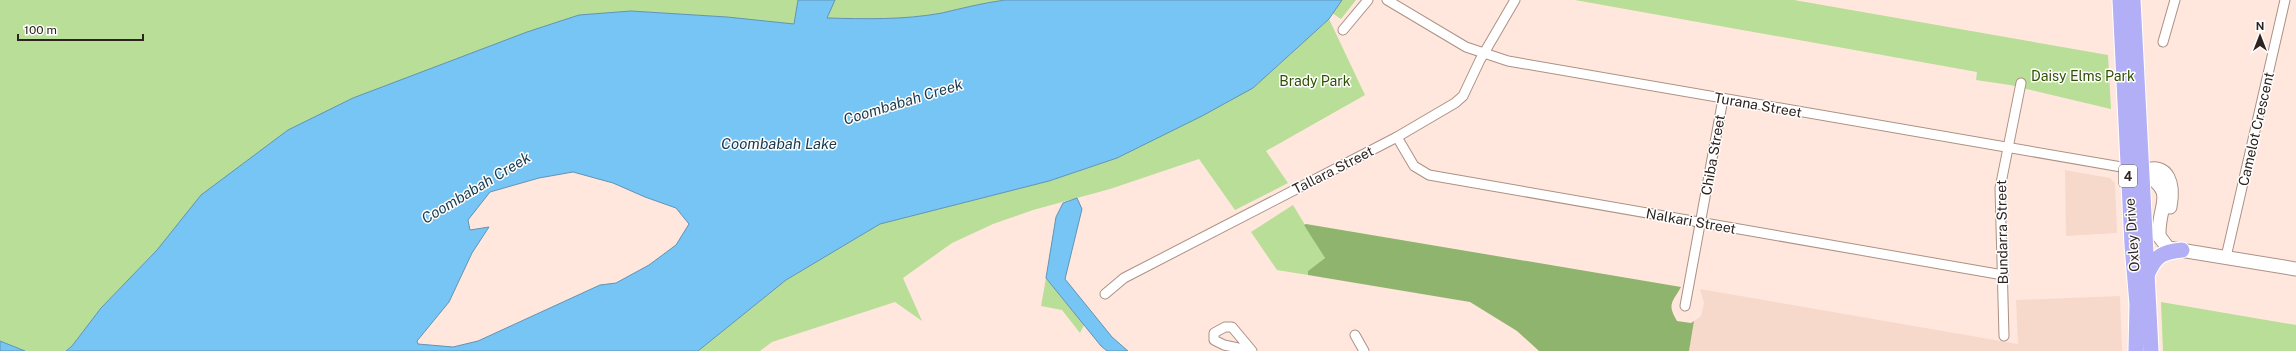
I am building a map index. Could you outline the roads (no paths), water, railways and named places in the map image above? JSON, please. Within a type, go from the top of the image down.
[{"type":"main road","name":"Oxley Drive","points":[[2120,0],[2135,170],[2148,273],[2151,351]]},
{"type":"main road","name":"Oxley Drive","points":[[2134,0],[2136,351]]},
{"type":"main road","points":[[2148,273],[2157,256],[2167,251],[2182,250]]},
{"type":"street","points":[[1343,30],[1368,0]]},
{"type":"street","name":"Turana Street","points":[[1386,0],[1466,47],[1508,61],[2135,170]]},
{"type":"street","name":"Tallara Street","points":[[1105,294],[1124,278],[1398,137],[1455,103],[1463,96],[1484,54],[1515,0]]},
{"type":"street","points":[[2164,42],[2175,0]]},
{"type":"street","name":"Camelot Crescent","points":[[2226,257],[2285,0]]},
{"type":"street","name":"Bundarra Street","points":[[2004,336],[2000,188],[2021,83]]},
{"type":"street","name":"Chiba Street","points":[[1685,306],[1702,223],[1723,99]]},
{"type":"street","name":"Nalkari Street","points":[[1398,137],[1414,166],[1429,175],[2003,275]]},
{"type":"street","points":[[2135,170],[2158,182],[2163,188],[2165,200],[2159,231],[2161,241],[2168,248],[2296,269]]},
{"type":"street","points":[[1355,335],[1364,351]]},
{"type":"water","name":"Coombabah Lake","points":[[798,0],[835,0],[827,18],[870,19],[928,15],[1005,0],[1342,0],[1329,19],[1253,88],[1202,116],[1117,158],[1049,181],[880,224],[786,280],[698,351],[66,351],[72,346],[101,308],[157,250],[201,195],[288,130],[353,98],[527,32],[579,15],[631,11],[727,17],[794,24]],"holes":[[[573,172],[613,183],[645,197],[676,208],[689,224],[676,245],[649,265],[616,283],[600,285],[478,341],[453,347],[418,344],[417,341],[449,302],[472,253],[489,227],[470,230],[468,220],[490,192],[539,178]]]},
{"type":"water","points":[[1077,198],[1082,209],[1065,279],[1112,337],[1128,351],[1107,351],[1101,346],[1046,278],[1056,217],[1063,203]]},
{"type":"water","points":[[0,341],[25,351],[0,351]]},
{"type":"park label","name":"Daisy Elms Park","points":[[2083,76]]},
{"type":"park label","name":"Brady Park","points":[[1315,81]]},
{"type":"water label","name":"Coombabah Creek","points":[[903,102]]},
{"type":"water label","name":"Coombabah Creek","points":[[476,188]]}]
